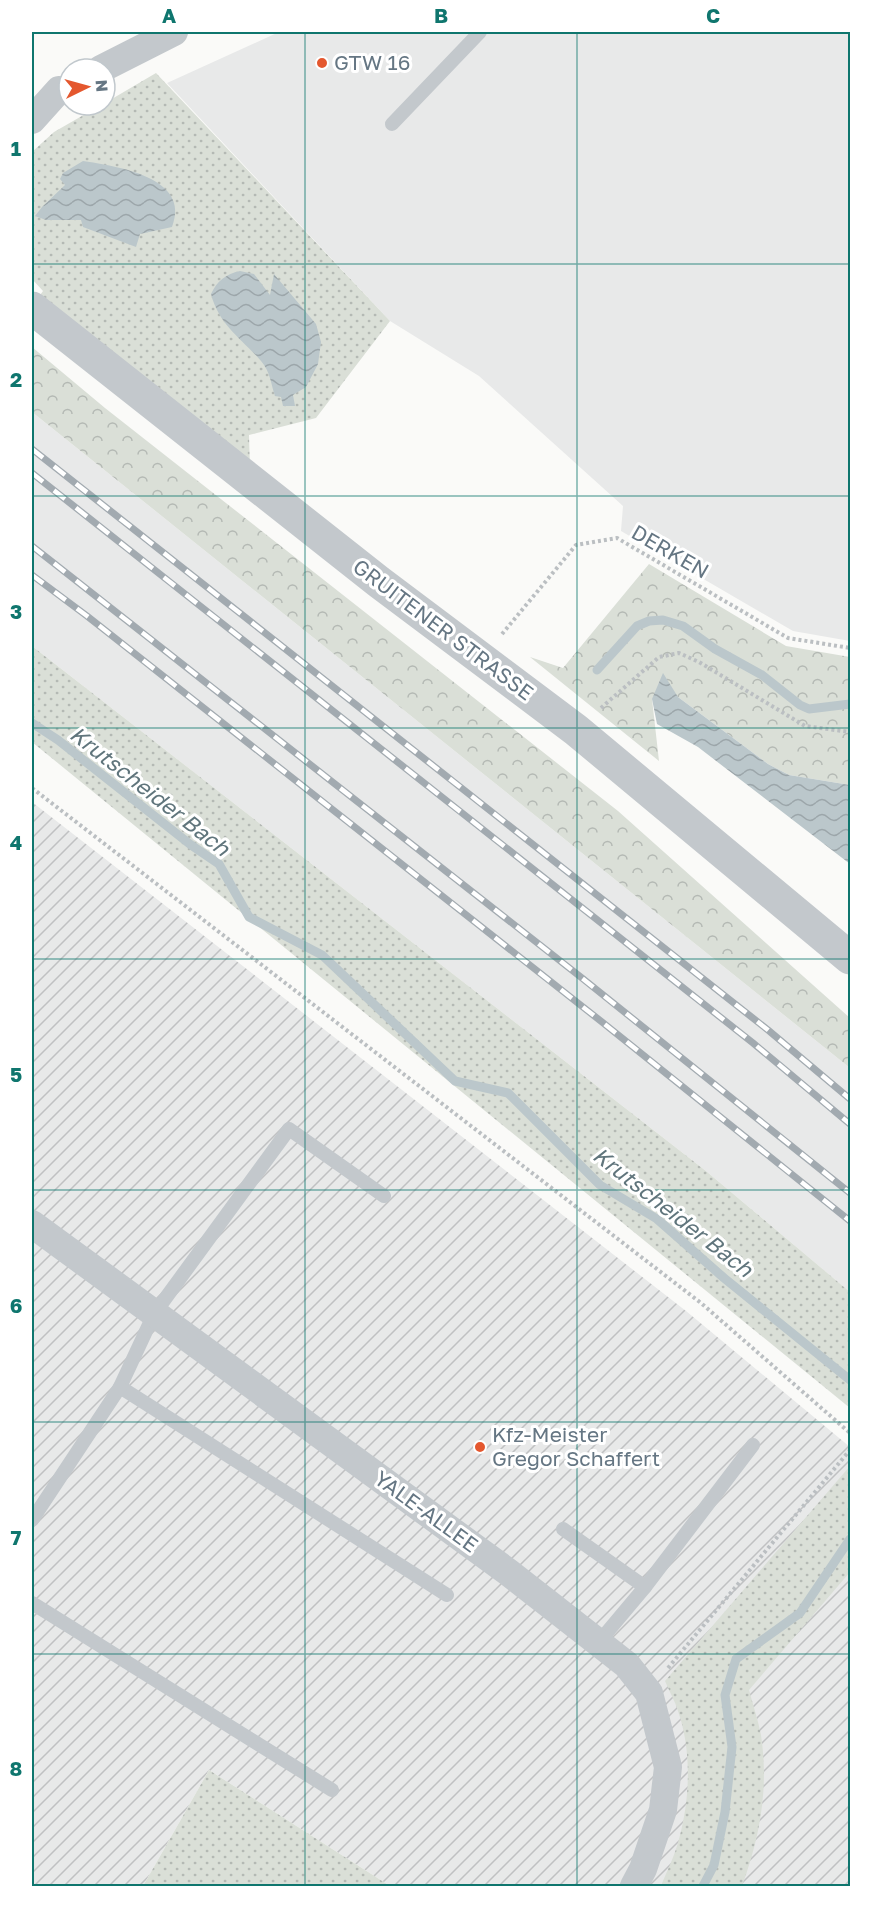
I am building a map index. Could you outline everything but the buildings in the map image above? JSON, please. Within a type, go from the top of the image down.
[{"type":"street","points":[[117,61],[174,32]]},
{"type":"street","points":[[32,98],[57,90]]},
{"type":"street","points":[[32,120],[57,95]]},
{"type":"street","name":"GRUITENER STRASSE","points":[[32,308],[480,660],[576,730],[850,958]]},
{"type":"street","name":"YALE-ALLEE","points":[[32,1224],[508,1572],[627,1665],[649,1693],[668,1767],[663,1810],[643,1869],[634,1887]]},
{"type":"lane","points":[[392,124],[480,32]]},
{"type":"lane","points":[[32,1520],[120,1387],[154,1314],[289,1129],[384,1196]]},
{"type":"lane","points":[[120,1387],[447,1595]]},
{"type":"lane","points":[[598,1643],[645,1587],[753,1446]]},
{"type":"lane","points":[[563,1529],[645,1587]]},
{"type":"lane","points":[[32,1603],[332,1790]]},
{"type":"path","name":"DERKEN","points":[[480,660],[576,545],[616,538],[788,638],[850,648]]},
{"type":"path","points":[[576,730],[659,657],[679,653],[699,662],[805,726],[850,732]]},
{"type":"path","points":[[32,788],[701,1303],[850,1433]]},
{"type":"path","points":[[649,1693],[850,1450]]},
{"type":"shaded area","points":[[279,32],[850,32],[850,641],[793,631],[621,531],[623,506],[479,376],[390,321],[167,83]]},
{"type":"shaded area","points":[[32,412],[850,1068],[850,1292],[706,1171],[32,646]]},
{"type":"shaded area","points":[[32,802],[686,1311],[850,1447],[850,1886],[390,1886],[209,1770],[143,1886],[32,1886]]},
{"type":"green space","points":[[156,73],[390,321],[316,418],[249,435],[250,468],[38,298],[43,291],[32,279],[32,152],[54,132],[80,117],[117,117],[117,96]]},
{"type":"green space","points":[[32,347],[105,408],[618,811],[850,1018],[850,1068],[32,412]]},
{"type":"green space","points":[[649,564],[786,646],[850,657],[850,785],[789,775],[768,764],[678,697],[652,699],[659,761],[530,657],[563,668]]},
{"type":"green space","points":[[32,646],[706,1171],[850,1292],[850,1408],[32,742]]},
{"type":"green space","points":[[850,1466],[850,1572],[749,1690],[761,1735],[764,1774],[758,1831],[742,1886],[661,1886],[683,1824],[688,1775],[683,1726],[665,1681]]},
{"type":"green space","points":[[209,1770],[390,1886],[143,1886]]},
{"type":"water","points":[[83,161],[131,171],[161,185],[171,196],[175,210],[172,227],[140,234],[136,247],[83,227],[81,220],[46,220],[35,216],[65,185],[60,179],[63,173]]},
{"type":"water","points":[[240,271],[254,274],[270,295],[274,274],[316,324],[321,342],[318,364],[306,387],[293,395],[295,406],[283,406],[281,397],[275,396],[264,365],[225,323],[215,305],[211,294],[216,285],[226,276]]},
{"type":"water","points":[[663,673],[678,697],[768,764],[789,775],[850,785],[850,864],[698,747],[657,724],[652,699]]},
{"type":"waterway","points":[[597,670],[637,626],[649,621],[663,620],[683,626],[715,649],[762,675],[800,705],[809,709],[850,704]]},
{"type":"waterway","name":"Krutscheider Bach","points":[[32,723],[58,740],[191,845],[219,864],[249,917],[322,955],[455,1081],[508,1093],[600,1185],[657,1219],[724,1278],[850,1380]]},
{"type":"waterway","points":[[703,1886],[714,1865],[725,1812],[732,1747],[725,1695],[736,1659],[800,1613],[850,1539]]},
{"type":"railway","points":[[32,449],[768,1030],[850,1099]]},
{"type":"railway","points":[[32,473],[753,1043],[850,1124]]},
{"type":"railway","points":[[32,546],[582,978],[850,1193]]},
{"type":"railway","points":[[32,575],[602,1022],[850,1221]]},
{"type":"place","name":"GTW 16","points":[[322,63]]},
{"type":"place","name":"Kfz-Meister Gregor Schaffert","points":[[480,1447]]}]
